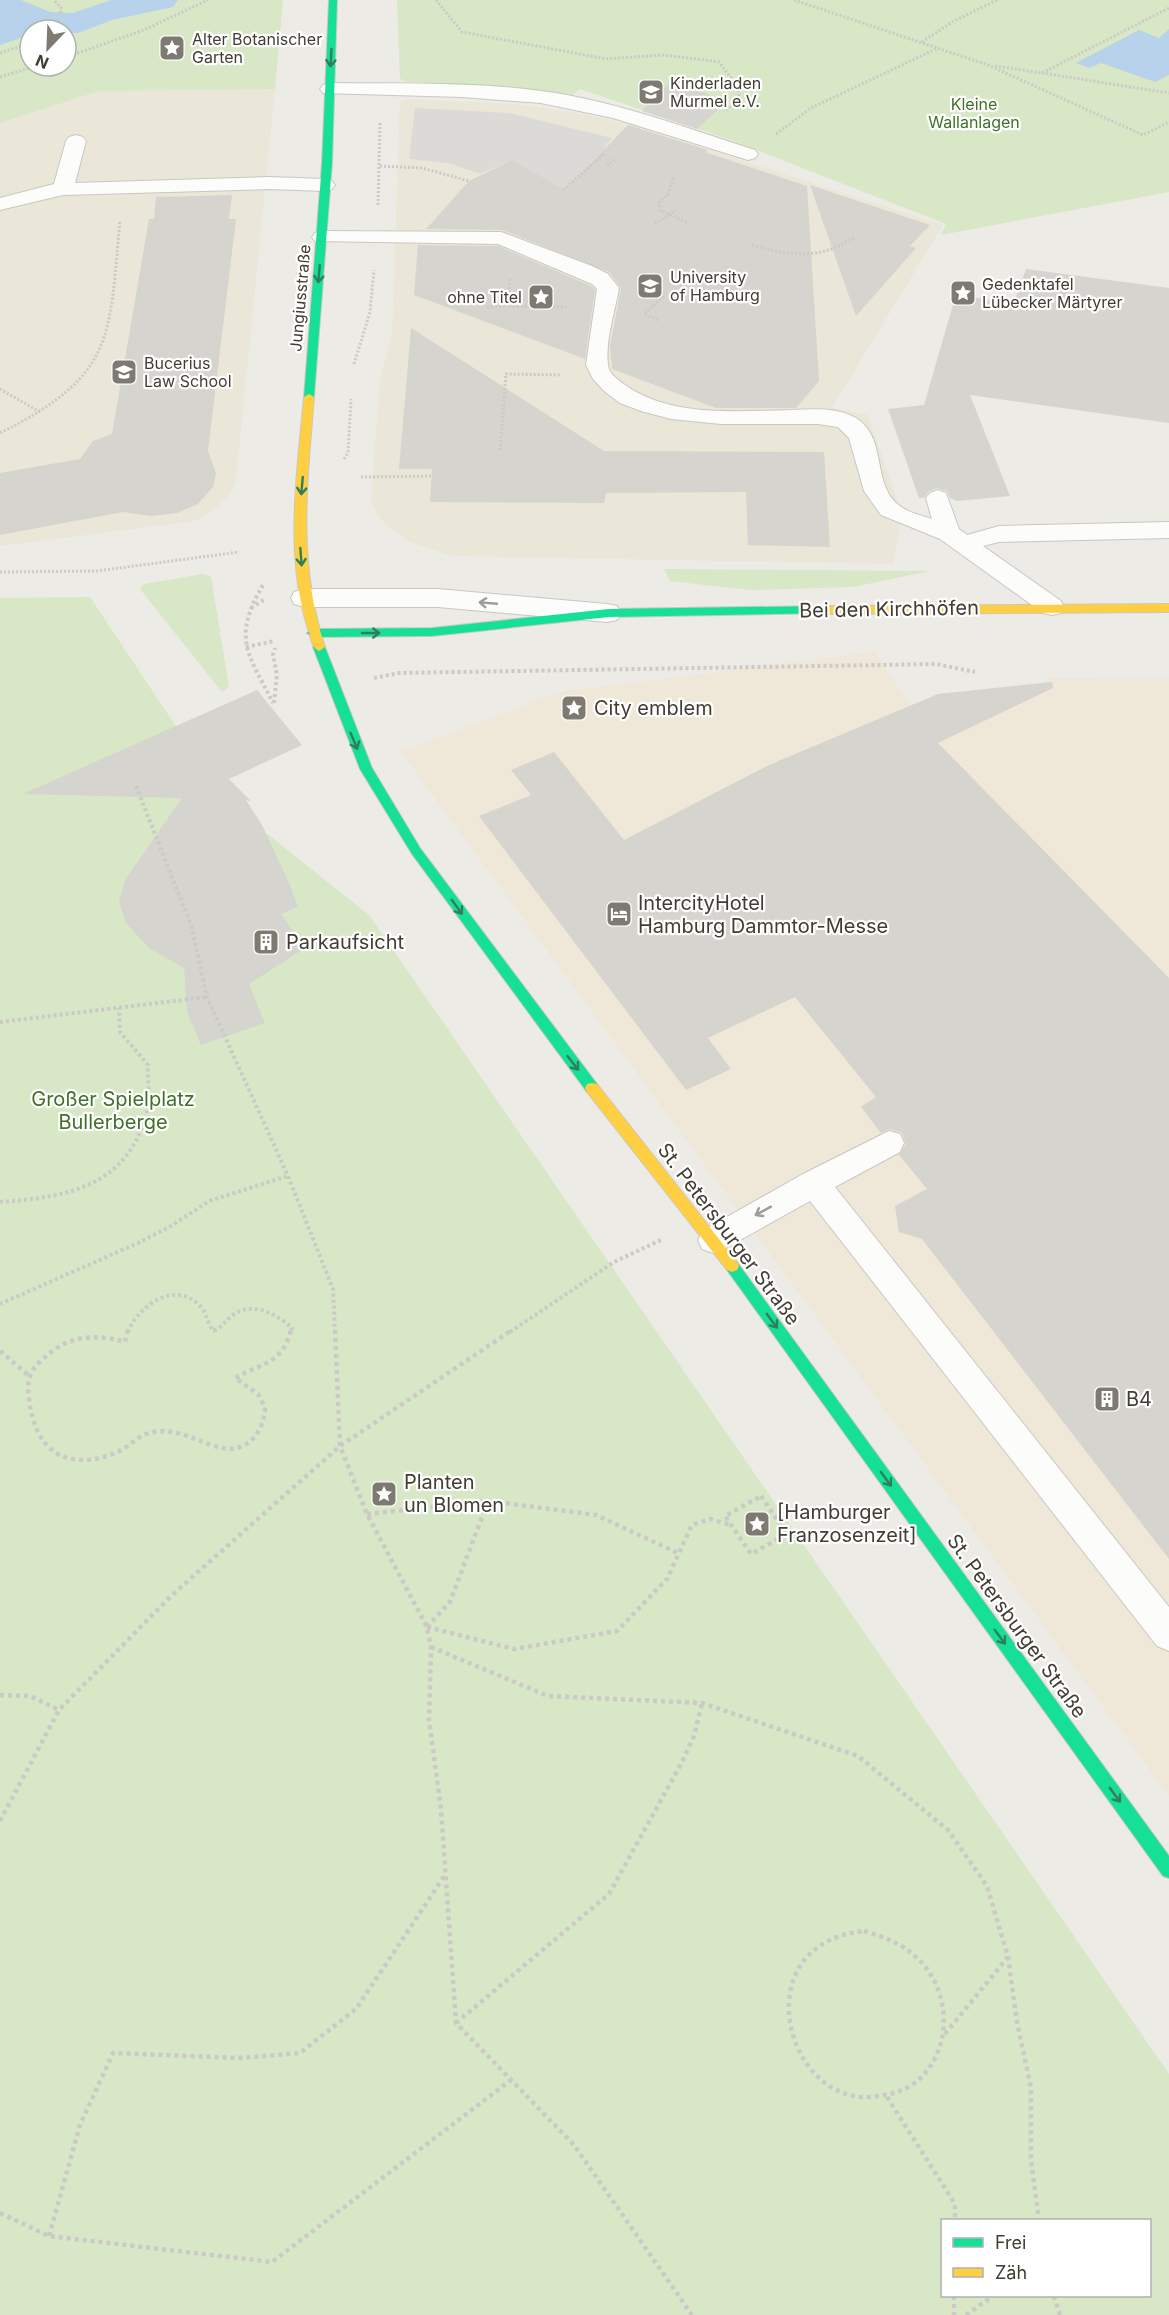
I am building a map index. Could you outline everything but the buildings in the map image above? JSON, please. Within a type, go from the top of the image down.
[{"type":"street","name":"Jungiusstraße","points":[[304,598],[300,516],[322,237],[333,0]]},
{"type":"street","name":"Bei den Kirchhöfen","points":[[304,598],[438,598],[609,613]]},
{"type":"street","name":"St. Petersburger Straße","points":[[304,598],[313,633],[366,769],[416,851],[563,1051],[706,1231],[1169,1870]]},
{"type":"street","name":"Bei den Kirchhöfen","points":[[313,633],[432,632],[609,613],[1053,607],[1169,608]]},
{"type":"lane","points":[[330,89],[541,97],[623,115],[748,154]]},
{"type":"lane","points":[[63,189],[76,141]]},
{"type":"lane","points":[[0,204],[63,189],[269,183],[325,185]]},
{"type":"lane","points":[[322,237],[501,238],[600,279],[608,288],[597,363],[601,376],[620,394],[638,403],[667,410],[730,418],[826,417],[848,423],[858,433],[879,498],[888,510],[956,539],[1053,607]]},
{"type":"lane","points":[[938,498],[956,539]]},
{"type":"lane","points":[[956,539],[999,534],[1169,530]]},
{"type":"lane","points":[[706,1231],[814,1183],[890,1143]]},
{"type":"lane","points":[[814,1183],[1169,1634]]},
{"type":"path","points":[[54,0],[61,8],[59,18]]},
{"type":"path","points":[[78,53],[144,30],[208,0]]},
{"type":"path","points":[[436,0],[447,9],[462,32],[606,59],[663,55],[719,62],[738,87],[739,98],[698,138]]},
{"type":"path","points":[[795,0],[988,65],[1143,135],[1169,122]]},
{"type":"path","points":[[922,42],[954,21],[997,0]]},
{"type":"path","points":[[1042,73],[1169,8]]},
{"type":"path","points":[[0,53],[18,47]]},
{"type":"path","points":[[748,154],[811,108],[938,48]]},
{"type":"path","points":[[988,65],[1169,93]]},
{"type":"path","points":[[0,77],[18,72]]},
{"type":"path","points":[[563,190],[604,154]]},
{"type":"path","points":[[607,166],[616,158]]},
{"type":"path","points":[[380,166],[422,168],[469,181]]},
{"type":"path","points":[[674,178],[668,194],[659,203],[660,210],[688,223]]},
{"type":"path","points":[[0,433],[40,412],[75,384],[103,345],[124,186]]},
{"type":"path","points":[[655,224],[676,210]]},
{"type":"path","points":[[752,244],[784,255],[821,254],[841,248],[852,238],[856,239]]},
{"type":"path","points":[[758,251],[762,248]]},
{"type":"path","points":[[780,259],[784,255]]},
{"type":"path","points":[[658,320],[644,314],[664,296]]},
{"type":"path","points":[[487,307],[508,306]]},
{"type":"path","points":[[500,450],[506,374],[601,376]]},
{"type":"path","points":[[0,389],[40,412]]},
{"type":"path","points":[[361,477],[432,476]]},
{"type":"path","points":[[0,572],[97,571],[239,552]]},
{"type":"path","points":[[259,591],[251,608],[246,647],[252,666],[274,703],[277,675],[273,655],[280,634]]},
{"type":"path","points":[[246,647],[277,640]]},
{"type":"path","points":[[364,680],[399,674],[936,664],[975,672]]},
{"type":"path","points":[[136,786],[191,925],[207,997],[288,1176],[333,1289],[340,1446],[367,1514],[428,1627],[431,1647],[429,1720],[441,1809],[456,2023],[574,2145],[692,2315]]},
{"type":"path","points":[[0,1022],[207,997]]},
{"type":"path","points":[[0,1202],[57,1197],[91,1187],[119,1166],[137,1138],[147,1110],[148,1065],[120,1032],[119,1008]]},
{"type":"path","points":[[0,1304],[138,1243],[171,1226],[209,1200],[288,1176]]},
{"type":"path","points":[[0,1821],[59,1710],[171,1596],[340,1446],[614,1262],[706,1231]]},
{"type":"path","points":[[0,1351],[28,1376],[30,1417],[44,1446],[63,1457],[86,1460],[118,1451],[148,1432],[173,1430],[216,1447],[238,1448],[256,1435],[265,1409],[263,1400],[235,1378],[280,1358],[288,1346],[292,1328],[279,1315],[245,1310],[236,1312],[225,1324],[214,1331],[210,1329],[204,1308],[197,1302],[183,1296],[170,1295],[156,1299],[137,1313],[128,1325],[125,1342],[106,1335],[88,1335],[55,1348],[28,1376]]},
{"type":"path","points":[[428,1627],[514,1649],[617,1631],[667,1579],[692,1525],[710,1519],[731,1525],[751,1554],[787,1534],[761,1496],[725,1516],[731,1525]]},
{"type":"path","points":[[367,1514],[488,1501],[596,1515],[680,1554]]},
{"type":"path","points":[[428,1627],[450,1602],[488,1501]]},
{"type":"path","points":[[431,1647],[548,1696],[702,1703],[858,1756],[948,1830],[987,1886],[1008,1957],[1017,2022],[1031,2088],[1031,2161],[1039,2219]]},
{"type":"path","points":[[0,1695],[30,1696],[59,1710]]},
{"type":"path","points":[[456,2023],[609,1894],[682,1762],[694,1736],[702,1703]]},
{"type":"path","points":[[49,2236],[80,2125],[113,2053],[240,2058],[300,2053],[356,2009],[445,1875]]},
{"type":"path","points":[[864,1931],[884,1934],[909,1948],[924,1962],[939,1987],[944,2005],[945,2034],[937,2058],[912,2087],[887,2097],[864,2098],[836,2091],[814,2075],[796,2050],[789,2031],[788,1989],[799,1964],[809,1951],[837,1934],[864,1931]]},
{"type":"path","points":[[945,2034],[1008,1957]]},
{"type":"path","points":[[0,2213],[49,2236],[272,2262],[511,2080]]},
{"type":"path","points":[[887,2097],[955,2204],[955,2219]]},
{"type":"path","points":[[954,2297],[954,2315]]},
{"type":"path","points":[[966,2315],[990,2297]]},
{"type":"path","points":[[1055,2297],[1060,2315]]},
{"type":"shaded area","name":"Bucerius Law School","points":[[275,89],[236,481],[229,496],[212,511],[195,521],[0,546],[0,123],[99,91]]},
{"type":"shaded area","name":"University of Hamburg","points":[[408,99],[516,104],[572,112],[632,125],[943,225],[832,408],[868,415],[902,515],[893,564],[452,556],[409,542],[379,517],[371,503],[380,379],[392,334],[400,101]]},
{"type":"shaded area","points":[[415,108],[509,113],[612,138],[604,148],[613,152],[567,192],[512,160],[480,174],[448,163],[409,159]]},
{"type":"shaded area","points":[[875,652],[929,734],[1046,685],[1043,682],[1050,678],[1169,679],[1169,1796],[401,752],[559,692]]},
{"type":"green space","name":"Alter Botanischer Garten","points":[[0,0],[283,0],[275,89],[99,91],[0,123]]},
{"type":"green space","name":"Kleine Wallanlagen","points":[[397,0],[1169,0],[1169,192],[941,235],[946,224],[728,139],[580,89],[567,99],[524,91],[403,81],[400,78]]},
{"type":"green space","points":[[664,569],[930,571],[853,587],[751,590],[670,581]]},
{"type":"green space","points":[[203,574],[211,577],[229,687],[222,692],[140,589],[144,584]]},
{"type":"green space","name":"Planten un Blomen","points":[[90,597],[225,800],[369,915],[1169,2074],[1169,2315],[0,2315],[0,598]]},
{"type":"water","points":[[0,0],[21,0],[64,18],[18,18],[18,39],[0,45]]},
{"type":"water","points":[[1169,29],[1169,75],[1155,82],[1101,63],[1089,68],[1076,63],[1139,30],[1159,38]]},
{"type":"waterway","points":[[78,23],[102,12],[161,0]]},
{"type":"traffic: fast","points":[[309,397],[327,163],[333,0]]},
{"type":"traffic: fast","points":[[313,633],[432,632],[609,613],[826,610]]},
{"type":"traffic: fast","points":[[319,647],[366,769],[416,851],[592,1088]]},
{"type":"traffic: fast","points":[[732,1266],[1169,1870]]},
{"type":"traffic: slow","points":[[309,397],[301,492],[301,555],[309,617],[319,647]]},
{"type":"traffic: slow","points":[[826,610],[1169,608]]},
{"type":"traffic: slow","points":[[592,1088],[732,1266]]},
{"type":"place","name":"Alter Botanischer Garten","points":[[172,48]]},
{"type":"place","name":"Kinderladen Murmel e.V.","points":[[651,92]]},
{"type":"place","name":"University of Hamburg","points":[[650,286]]},
{"type":"place","name":"Gedenktafel Lübecker Märtyrer","points":[[963,293]]},
{"type":"place","name":"ohne Titel","points":[[541,297]]},
{"type":"place","name":"Bucerius Law School","points":[[124,372]]},
{"type":"place","name":"City emblem","points":[[574,708]]},
{"type":"place","name":"IntercityHotel Hamburg Dammtor-Messe","points":[[619,914]]},
{"type":"place","name":"Parkaufsicht","points":[[266,942]]},
{"type":"place","name":"B4","points":[[1107,1399]]},
{"type":"place","name":"Planten un Blomen","points":[[384,1494]]},
{"type":"place","name":"[Hamburger Franzosenzeit]","points":[[757,1524]]},
{"type":"park label","name":"Großer Spielplatz Bullerberge","points":[[113,1110]]}]
